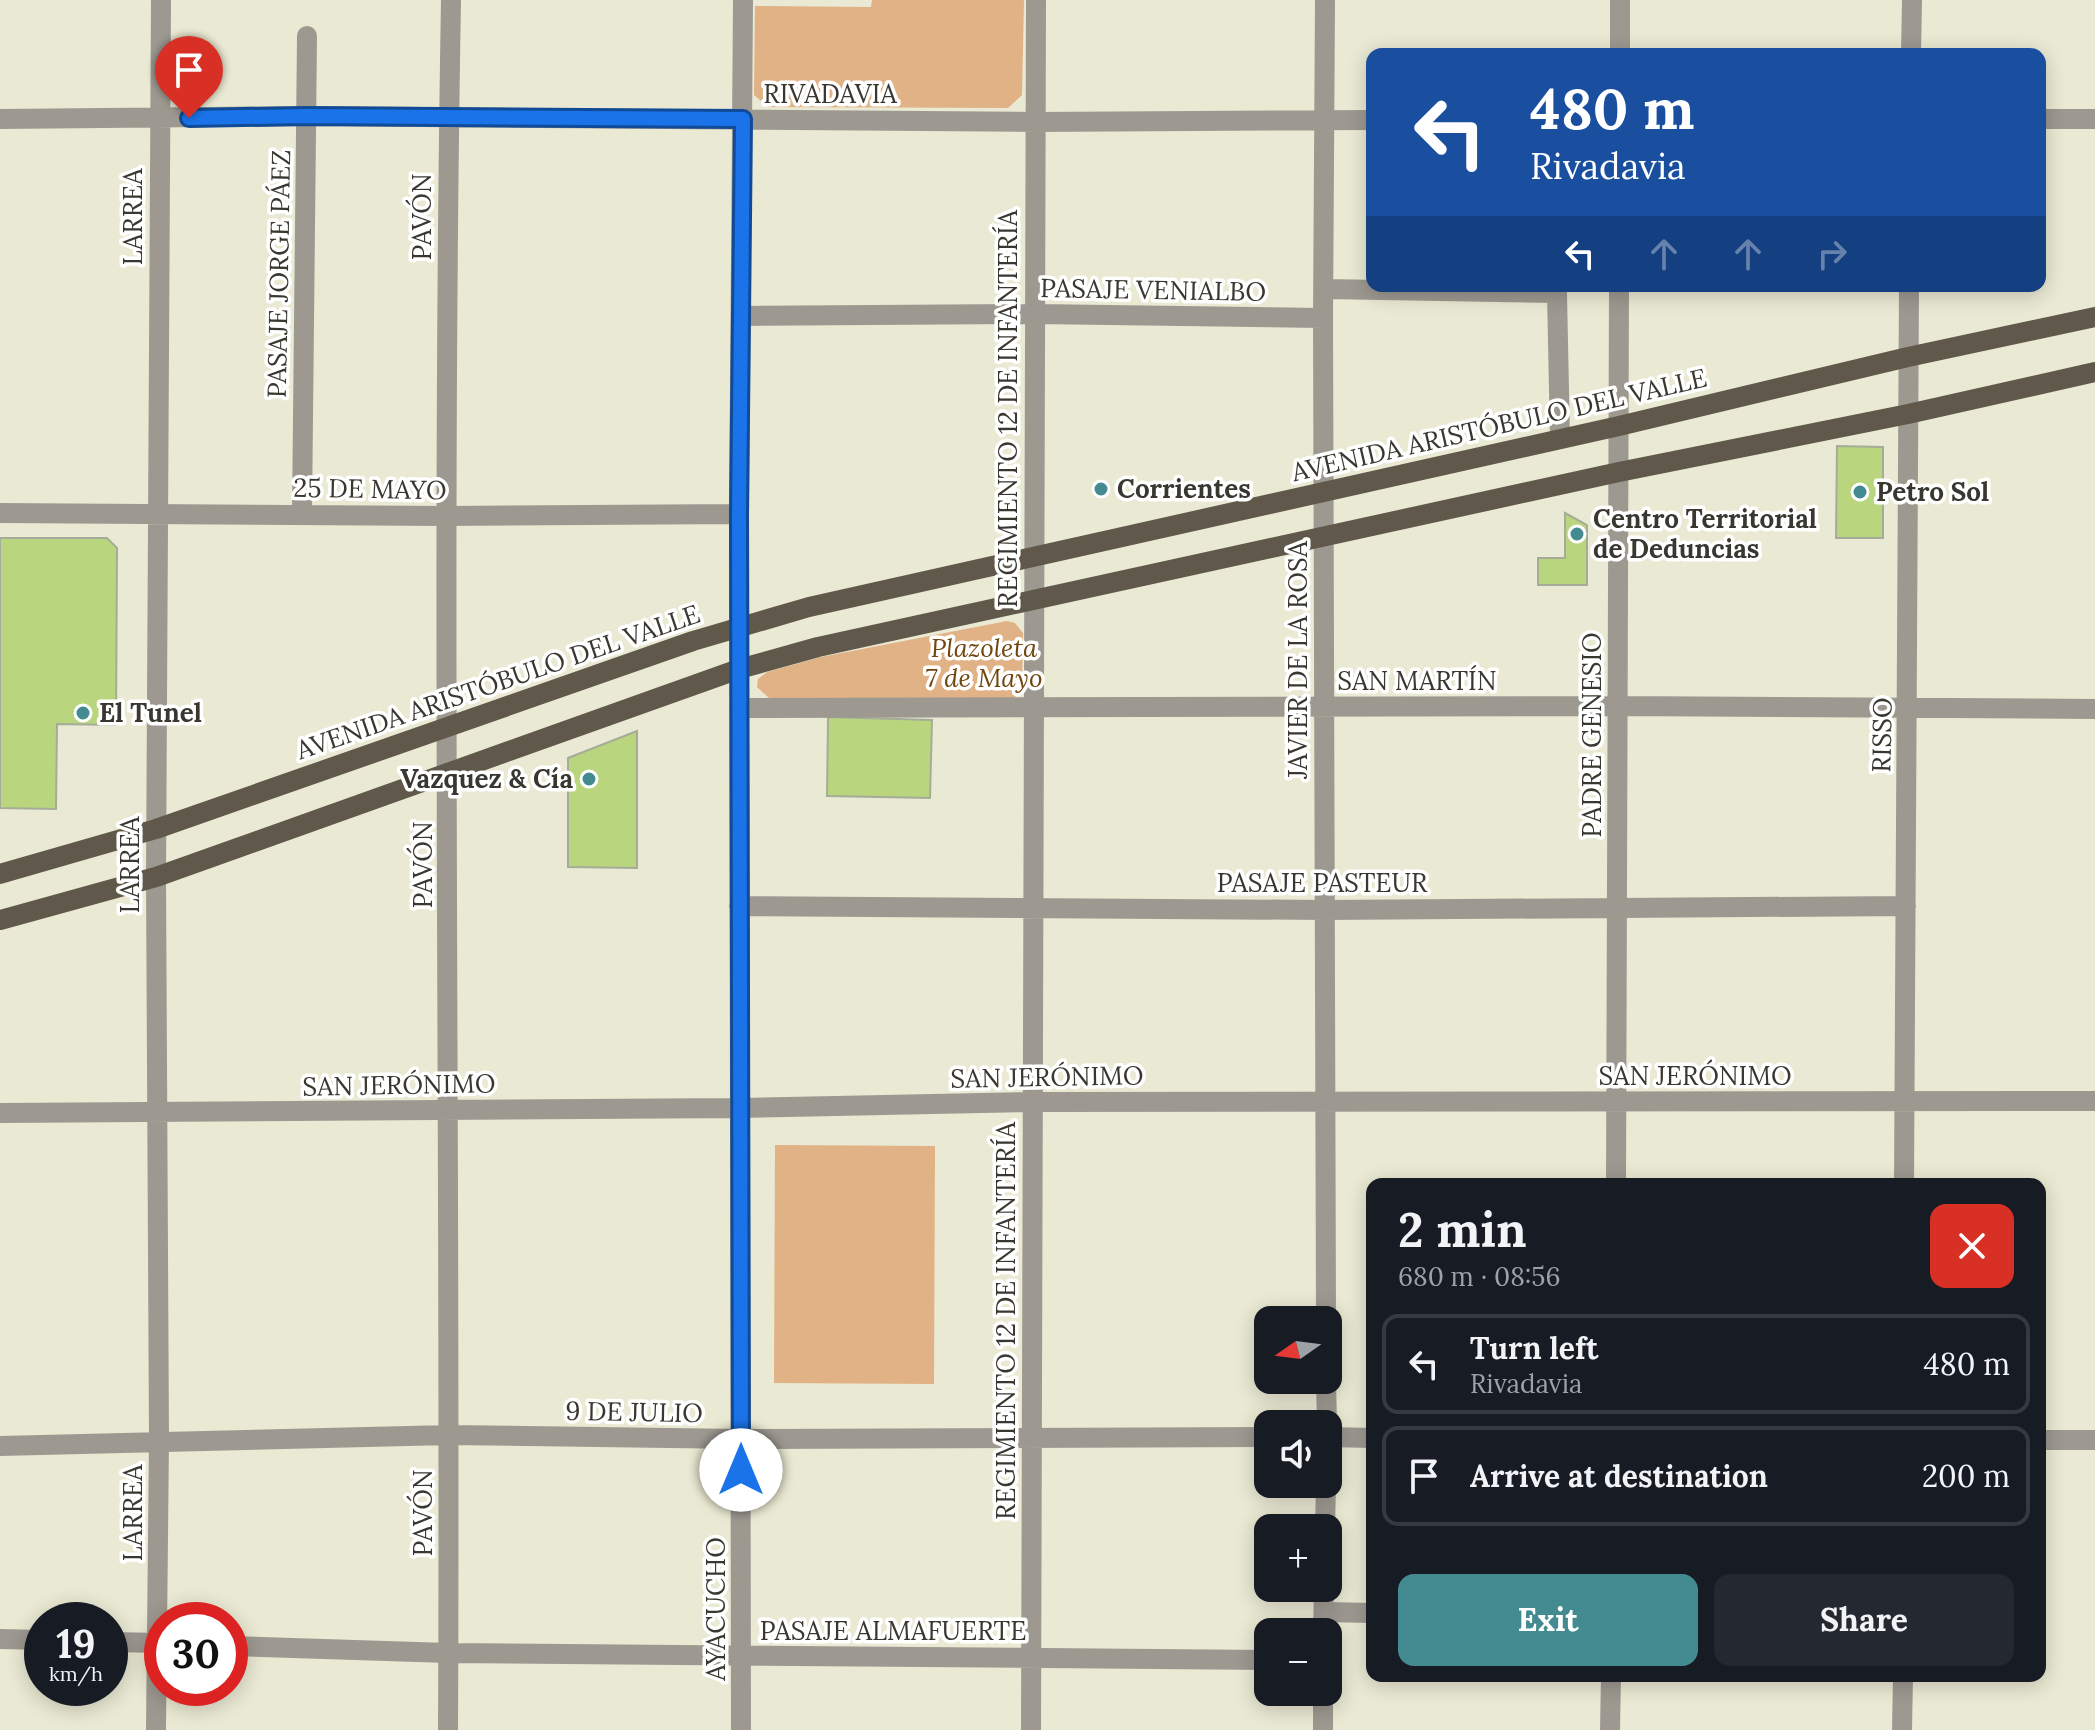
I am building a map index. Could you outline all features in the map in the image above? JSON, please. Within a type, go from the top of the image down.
[{"type":"main road","name":"AVENIDA ARISTÓBULO DEL VALLE","points":[[0,874],[156,829],[740,626],[809,607],[2095,317]]},
{"type":"main road","points":[[0,920],[156,877],[739,669],[818,647],[1619,472],[1908,414],[2095,372]]},
{"type":"street","name":"LARREA","points":[[160,1602],[156,829],[161,0]]},
{"type":"street","name":"PAVÓN","points":[[448,1730],[449,774],[446,516],[451,0]]},
{"type":"street","name":"AYACUCHO","points":[[741,1730],[739,514],[743,0]]},
{"type":"street","name":"REGIMIENTO 12 DE INFANTERÍA","points":[[1031,1730],[1036,0]]},
{"type":"street","name":"JAVIER DE LA ROSA","points":[[1325,0],[1326,1306]]},
{"type":"street","points":[[1620,0],[1620,48]]},
{"type":"street","points":[[1911,48],[1912,0]]},
{"type":"street","name":"PASAJE JORGE PÁEZ","points":[[302,513],[307,36]]},
{"type":"street","name":"RIVADAVIA","points":[[0,119],[306,116],[1035,122],[1366,120]]},
{"type":"street","points":[[2046,119],[2095,119]]},
{"type":"street","points":[[1324,289],[1366,290]]},
{"type":"street","points":[[1499,292],[1557,293],[1560,439]]},
{"type":"street","name":"PADRE GENESIO","points":[[1616,1178],[1619,292]]},
{"type":"street","name":"RISSO","points":[[1904,1178],[1909,292]]},
{"type":"street","name":"PASAJE VENIALBO","points":[[741,316],[1036,314],[1323,318]]},
{"type":"street","name":"25 DE MAYO","points":[[0,513],[739,514]]},
{"type":"street","name":"SAN MARTÍN","points":[[739,708],[1618,706],[2095,709]]},
{"type":"street","name":"PASAJE PASTEUR","points":[[739,906],[1325,910],[1906,906]]},
{"type":"street","name":"SAN JERÓNIMO","points":[[0,1113],[739,1108],[1032,1102],[2095,1101]]},
{"type":"street","name":"9 DE JULIO","points":[[0,1446],[449,1435],[741,1439],[1254,1437]]},
{"type":"street","points":[[1342,1437],[1366,1438]]},
{"type":"street","points":[[2046,1440],[2095,1440]]},
{"type":"street","points":[[1342,1619],[1366,1614]]},
{"type":"street","points":[[0,1639],[24,1640]]},
{"type":"street","name":"PASAJE ALMAFUERTE","points":[[248,1647],[448,1653],[1254,1660]]},
{"type":"street","points":[[1610,1730],[1611,1682]]},
{"type":"street","points":[[1902,1730],[1903,1682]]},
{"type":"street","name":"LARREA","points":[[156,1730],[157,1706]]},
{"type":"street","points":[[1323,1706],[1323,1730]]},
{"type":"green space","points":[[872,0],[1024,0],[1022,95],[1008,108],[768,107],[754,95],[755,6],[871,7]]},
{"type":"green space","name":"Plazoleta 7 de Mayo","points":[[1007,621],[1015,623],[1023,633],[1022,688],[1019,695],[1010,700],[769,698],[757,687],[758,679],[767,672],[821,657]]},
{"type":"green space","points":[[775,1145],[935,1146],[934,1384],[774,1383]]},
{"type":"building","name":"Petro Sol","points":[[1837,446],[1883,447],[1883,538],[1836,538]]},
{"type":"building","points":[[1565,513],[1587,525],[1587,585],[1538,585],[1538,558],[1565,558]]},
{"type":"building","points":[[0,538],[107,538],[117,548],[116,725],[57,724],[56,809],[0,808]]},
{"type":"building","points":[[828,717],[932,720],[930,798],[827,796]]},
{"type":"building","points":[[637,731],[637,868],[568,867],[568,758]]},
{"type":"place","name":"Corrientes","points":[[1101,489]]},
{"type":"place","name":"Petro Sol","points":[[1860,492]]},
{"type":"place","name":"Centro Territorial de Deduncias","points":[[1577,534]]},
{"type":"place","name":"El Tunel","points":[[83,713]]},
{"type":"place","name":"Vazquez & Cía","points":[[589,779]]},
{"type":"route","points":[[189,118],[743,119],[739,514],[741,1470]]}]
